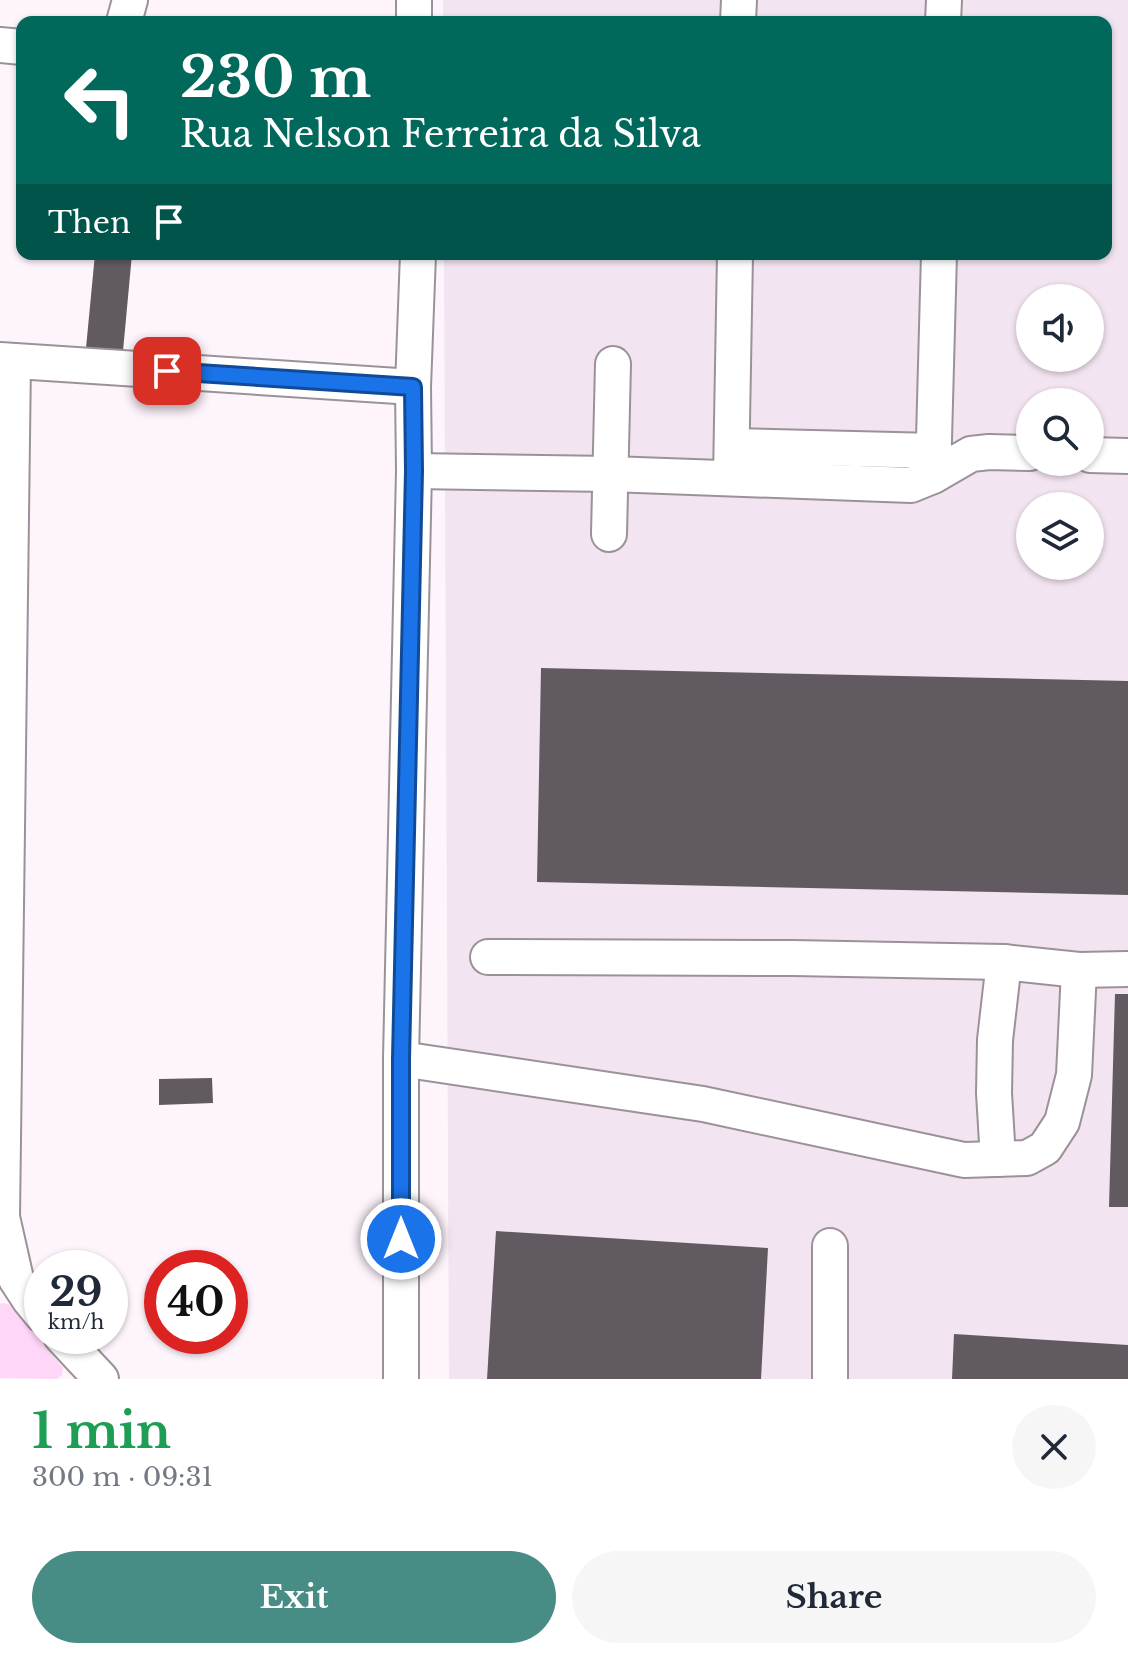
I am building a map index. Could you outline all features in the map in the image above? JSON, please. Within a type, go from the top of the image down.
[{"type":"street","points":[[401,1379],[401,1059],[418,260]]},
{"type":"street","points":[[732,462],[735,260]]},
{"type":"street","points":[[934,464],[939,260]]},
{"type":"street","points":[[24,1303],[1,1222],[7,360],[413,387]]},
{"type":"street","points":[[609,534],[613,364]]},
{"type":"street","points":[[414,471],[610,474],[732,462],[934,464],[971,454],[1016,453]]},
{"type":"street","points":[[1104,455],[1128,456]]},
{"type":"street","points":[[488,957],[793,958],[1004,962],[1079,970],[1128,969]]},
{"type":"street","points":[[998,1159],[995,1040],[1004,962]]},
{"type":"street","points":[[401,1059],[703,1104],[964,1160],[1027,1158],[1045,1148],[1062,1122],[1074,1075],[1079,970]]},
{"type":"street","points":[[830,1246],[830,1379]]},
{"type":"street","points":[[78,1354],[101,1379]]},
{"type":"shaded area","points":[[443,0],[1128,0],[1128,1379],[449,1379],[444,260],[1112,260],[1112,16],[443,16]]},
{"type":"shaded area","points":[[0,1304],[13,1306],[24,1320],[24,1354],[52,1354],[63,1368],[62,1375],[57,1379],[0,1378]]},
{"type":"building","points":[[94,260],[131,260],[123,351],[86,348]]},
{"type":"building","points":[[541,668],[1128,681],[1128,895],[537,882]]},
{"type":"building","points":[[1115,994],[1128,994],[1128,1207],[1109,1207]]},
{"type":"building","points":[[212,1078],[213,1103],[159,1105],[159,1079]]},
{"type":"building","points":[[496,1231],[768,1248],[761,1379],[487,1379]]},
{"type":"building","points":[[954,1334],[1128,1345],[1128,1379],[952,1379]]},
{"type":"route","points":[[167,371],[413,387],[414,471],[401,1059],[401,1239]]}]
